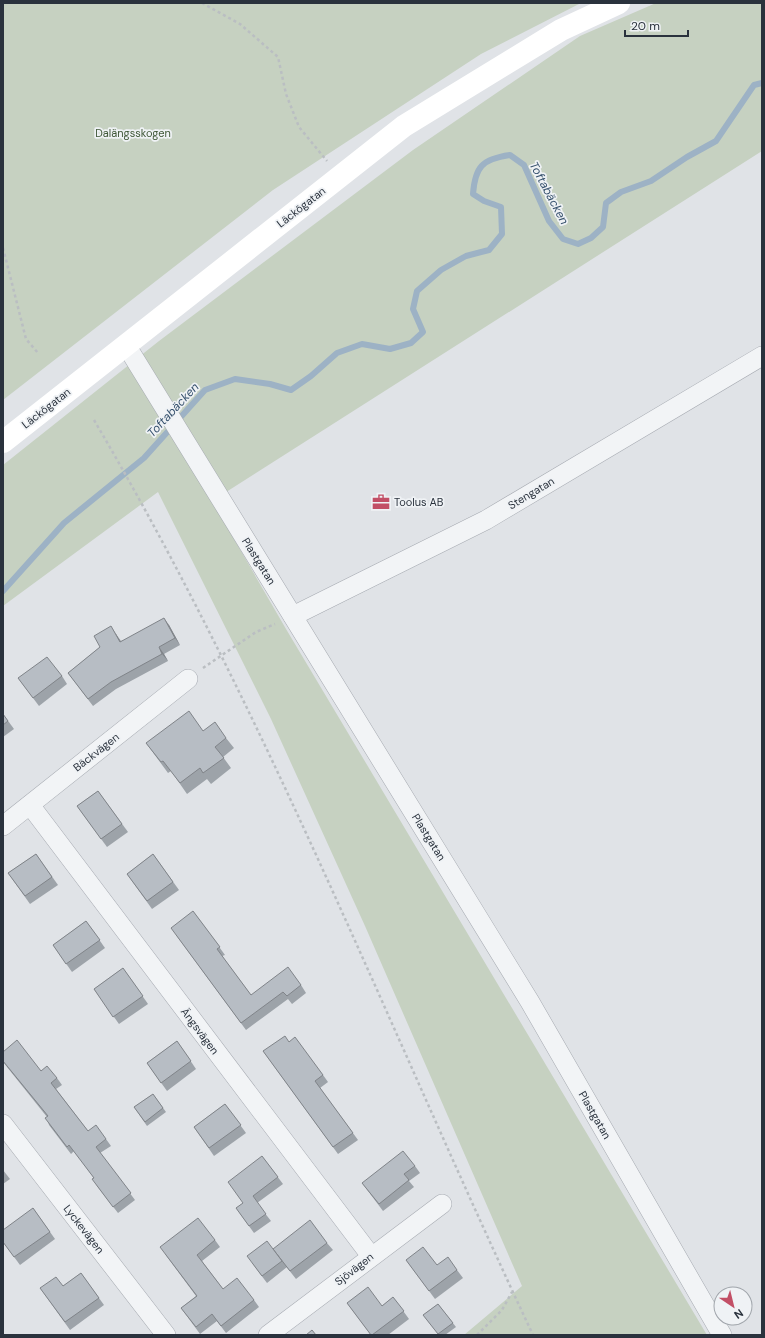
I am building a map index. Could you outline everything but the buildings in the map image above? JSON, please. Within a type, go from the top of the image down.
[{"type":"main road","name":"Läckögatan","points":[[3,442],[404,126],[561,30],[619,3]]},
{"type":"street","name":"Plastgatan","points":[[126,345],[530,1002],[722,1335]]},
{"type":"street","name":"Stengatan","points":[[293,616],[486,520],[762,356]]},
{"type":"street","name":"Bäckvägen","points":[[3,826],[188,679]]},
{"type":"street","name":"Ängsvägen","points":[[30,805],[371,1256]]},
{"type":"street","name":"Lyckevägen","points":[[3,1124],[166,1335]]},
{"type":"street","name":"Sjövägen","points":[[268,1335],[442,1204]]},
{"type":"path","points":[[202,3],[240,24],[278,57],[286,94],[299,127],[340,177]]},
{"type":"path","points":[[3,248],[26,339],[38,353]]},
{"type":"path","points":[[94,420],[135,491],[220,655],[274,764],[533,1335]]},
{"type":"path","points":[[188,679],[220,655],[256,632],[293,616]]},
{"type":"path","points":[[477,1335],[502,1310],[513,1292]]},
{"type":"green space","name":"Dalängsskogen","points":[[3,3],[581,3],[481,54],[273,190],[3,400]]},
{"type":"green space","points":[[656,3],[762,3],[762,151],[212,501],[286,629],[707,1335],[464,1335],[522,1286],[365,926],[271,719],[158,492],[3,606],[3,465],[159,341],[413,150],[580,36]]},
{"type":"waterway","name":"Toftabäcken","points":[[3,591],[64,523],[144,458],[205,390],[235,379],[270,384],[291,390],[311,376],[337,353],[362,344],[390,349],[411,343],[423,332],[413,309],[417,291],[441,270],[466,256],[489,250],[502,234],[501,207],[484,201],[473,194],[478,171],[487,162],[510,155],[524,165],[549,221],[563,239],[578,244],[591,238],[603,227],[606,203],[621,192],[651,181],[687,157],[716,141],[754,85],[762,83]]},
{"type":"place","name":"Toolus AB","points":[[381,502]]}]
